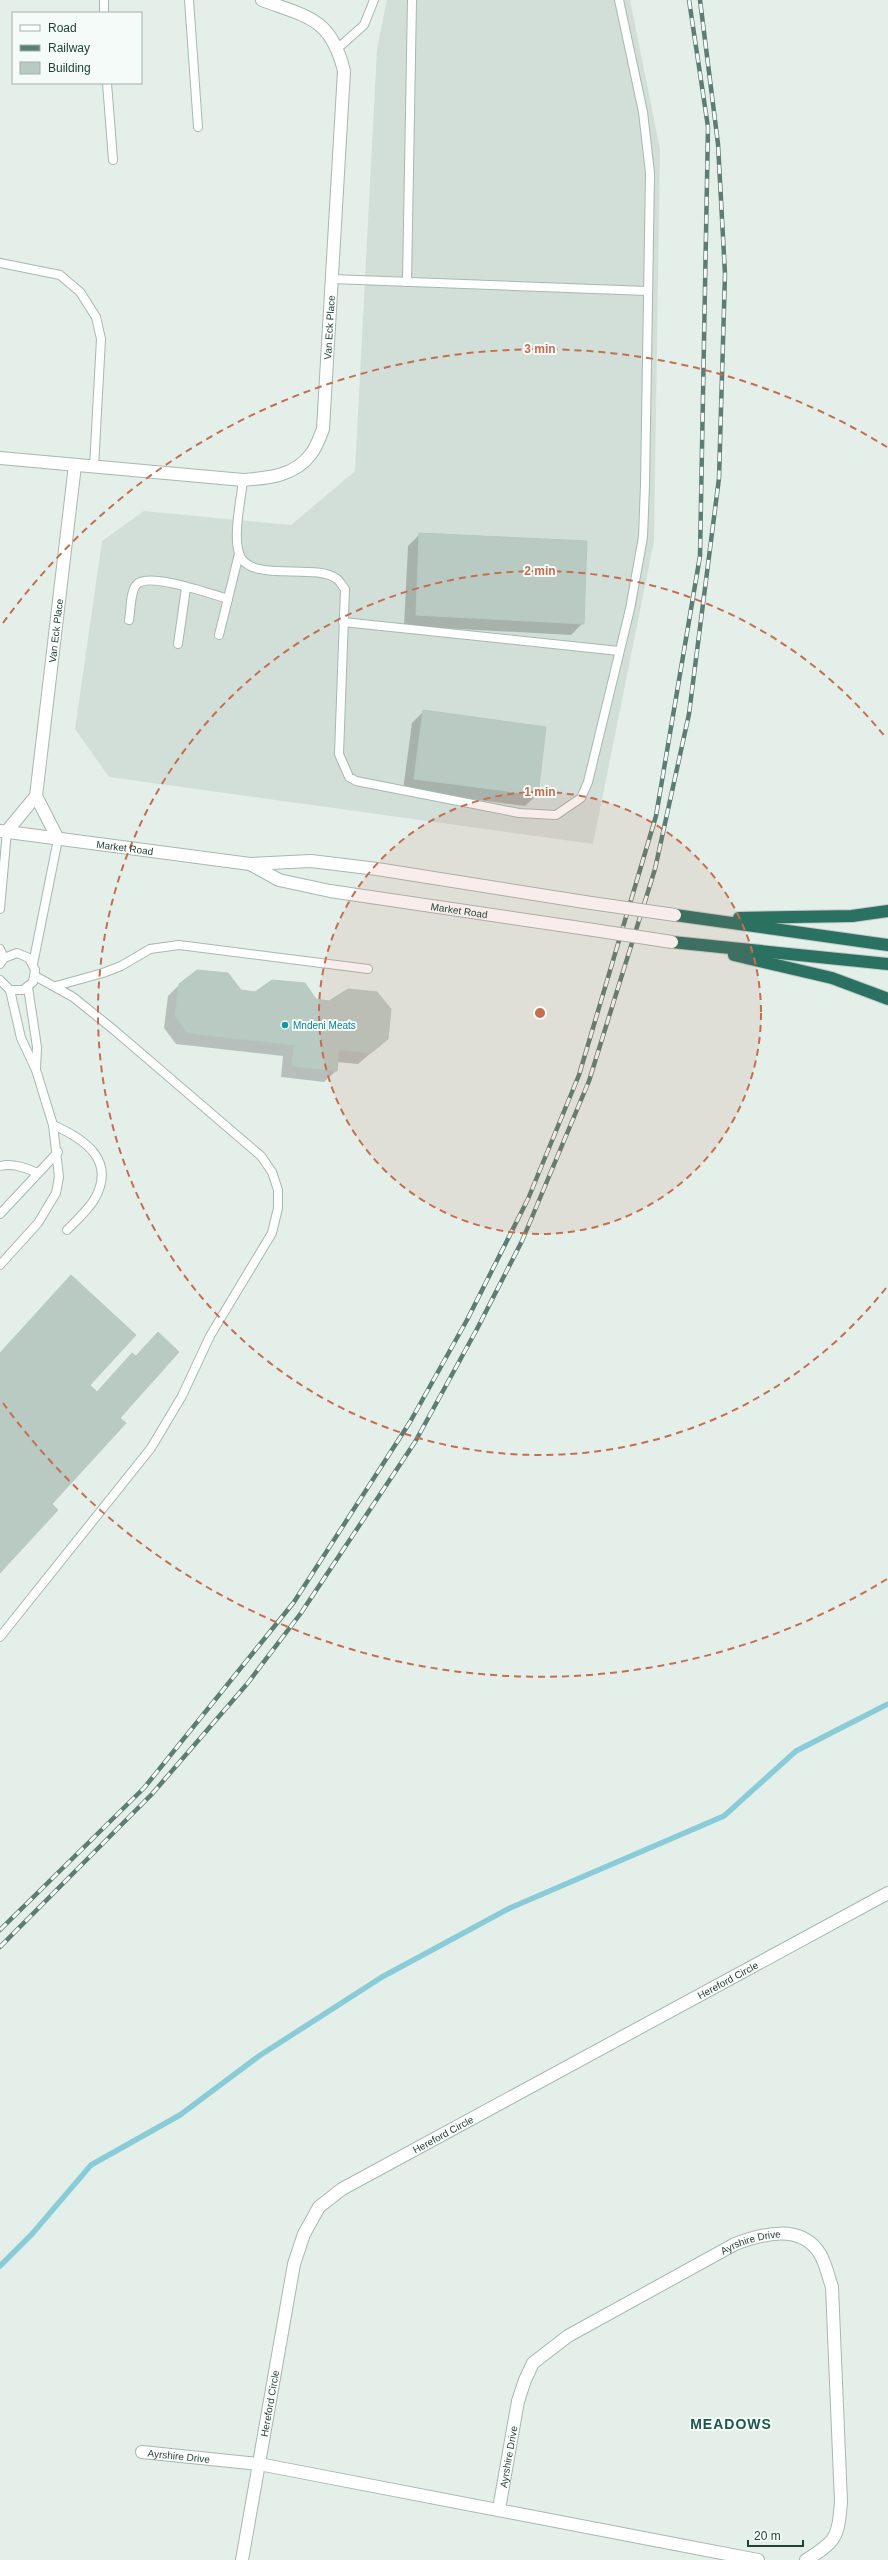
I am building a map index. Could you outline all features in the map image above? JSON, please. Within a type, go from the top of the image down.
[{"type":"highway","points":[[675,915],[784,919],[852,916],[888,911]]},
{"type":"highway","points":[[698,917],[774,930],[888,945]]},
{"type":"highway","points":[[672,942],[832,978],[888,999]]},
{"type":"highway","points":[[690,945],[888,964]]},
{"type":"street","name":"Van Eck Place","points":[[0,458],[243,480],[271,478],[293,470],[311,454],[323,429],[344,71],[338,48],[326,30],[313,19],[262,0]]},
{"type":"street","name":"Van Eck Place","points":[[36,796],[75,465]]},
{"type":"street","points":[[3,831],[36,796],[58,839]]},
{"type":"street","name":"Market Road","points":[[3,831],[250,864],[311,861],[675,915]]},
{"type":"street","name":"Market Road","points":[[250,864],[279,880],[330,891],[672,942]]},
{"type":"street","name":"Hereford Circle","points":[[242,2560],[294,2264],[304,2234],[319,2207],[342,2189],[888,1894]]},
{"type":"street","name":"Ayrshire Drive","points":[[499,2509],[518,2401],[533,2363],[568,2336],[735,2244],[762,2234],[786,2233],[804,2240],[820,2254],[832,2287],[841,2502],[839,2526],[834,2539],[806,2560]]},
{"type":"street","name":"Ayrshire Drive","points":[[142,2452],[259,2464],[758,2560]]},
{"type":"lane","points":[[104,0],[104,12]]},
{"type":"lane","points":[[189,0],[198,127]]},
{"type":"lane","points":[[338,48],[364,25],[374,0]]},
{"type":"lane","points":[[407,282],[412,0]]},
{"type":"lane","points":[[243,480],[237,543],[239,554],[245,564],[257,569],[327,574],[338,580],[345,589],[339,754],[349,777],[356,781],[519,813],[556,815],[581,798],[588,782],[619,651],[643,537],[650,173],[647,137],[619,0]]},
{"type":"lane","points":[[107,84],[113,160]]},
{"type":"lane","points":[[0,263],[60,276],[80,292],[96,317],[101,339],[94,467]]},
{"type":"lane","points":[[332,278],[647,292]]},
{"type":"lane","points":[[219,635],[239,554]]},
{"type":"lane","points":[[129,620],[134,588],[138,583],[146,580],[158,580],[228,599]]},
{"type":"lane","points":[[178,644],[186,588]]},
{"type":"lane","points":[[343,622],[619,651]]},
{"type":"lane","points":[[0,908],[3,831]]},
{"type":"lane","points":[[4,985],[23,990],[28,987],[35,976],[33,964],[58,839]]},
{"type":"lane","points":[[56,986],[109,971],[150,949],[173,945],[368,969]]},
{"type":"lane","points":[[0,949],[1,962],[17,953],[23,955],[33,964]]},
{"type":"lane","points":[[0,1637],[151,1448],[182,1396],[210,1336],[272,1233],[278,1208],[278,1190],[272,1172],[261,1156],[114,1030],[56,986],[35,976]]},
{"type":"lane","points":[[0,1265],[38,1223],[56,1192],[59,1177],[58,1152],[53,1125],[36,1070],[20,1038],[4,985]]},
{"type":"lane","points":[[28,987],[37,1047],[36,1070]]},
{"type":"lane","points":[[53,1125],[77,1136],[90,1147],[98,1158],[101,1172],[100,1185],[93,1201],[67,1230]]},
{"type":"lane","points":[[0,1214],[58,1152]]},
{"type":"lane","points":[[0,1166],[7,1164],[21,1166],[38,1173]]},
{"type":"shaded area","points":[[387,0],[630,0],[660,149],[654,541],[593,844],[109,777],[75,729],[102,541],[144,511],[291,525],[355,471],[377,49]]},
{"type":"building","points":[[419,533],[587,541],[584,624],[416,615]]},
{"type":"building","points":[[423,710],[546,727],[538,795],[414,779]]},
{"type":"building","name":"Mndeni Meats","points":[[197,970],[228,973],[241,990],[255,992],[272,980],[305,983],[316,999],[329,1001],[348,989],[377,992],[391,1009],[388,1039],[371,1053],[339,1050],[337,1071],[292,1066],[294,1045],[187,1033],[175,1016],[179,984]]},
{"type":"building","points":[[71,1275],[136,1335],[90,1385],[97,1392],[132,1353],[136,1356],[158,1332],[179,1352],[120,1418],[126,1423],[52,1504],[58,1510],[0,1573],[0,1353]]},
{"type":"waterway","points":[[0,2266],[32,2234],[91,2165],[180,2115],[259,2056],[382,1977],[510,1908],[724,1816],[796,1751],[888,1704]]},
{"type":"railway","points":[[0,1930],[144,1788],[294,1602],[410,1422],[467,1320],[528,1199],[579,1075],[656,816],[700,556],[708,127],[689,0]]},
{"type":"railway","points":[[0,1947],[152,1794],[247,1684],[301,1613],[415,1442],[477,1329],[522,1241],[589,1081],[655,869],[689,714],[719,478],[725,274],[718,144],[700,0]]},
{"type":"place","name":"Mndeni Meats","points":[[285,1025]]},
{"type":"district","name":"MEADOWS","points":[[731,2424]]}]
